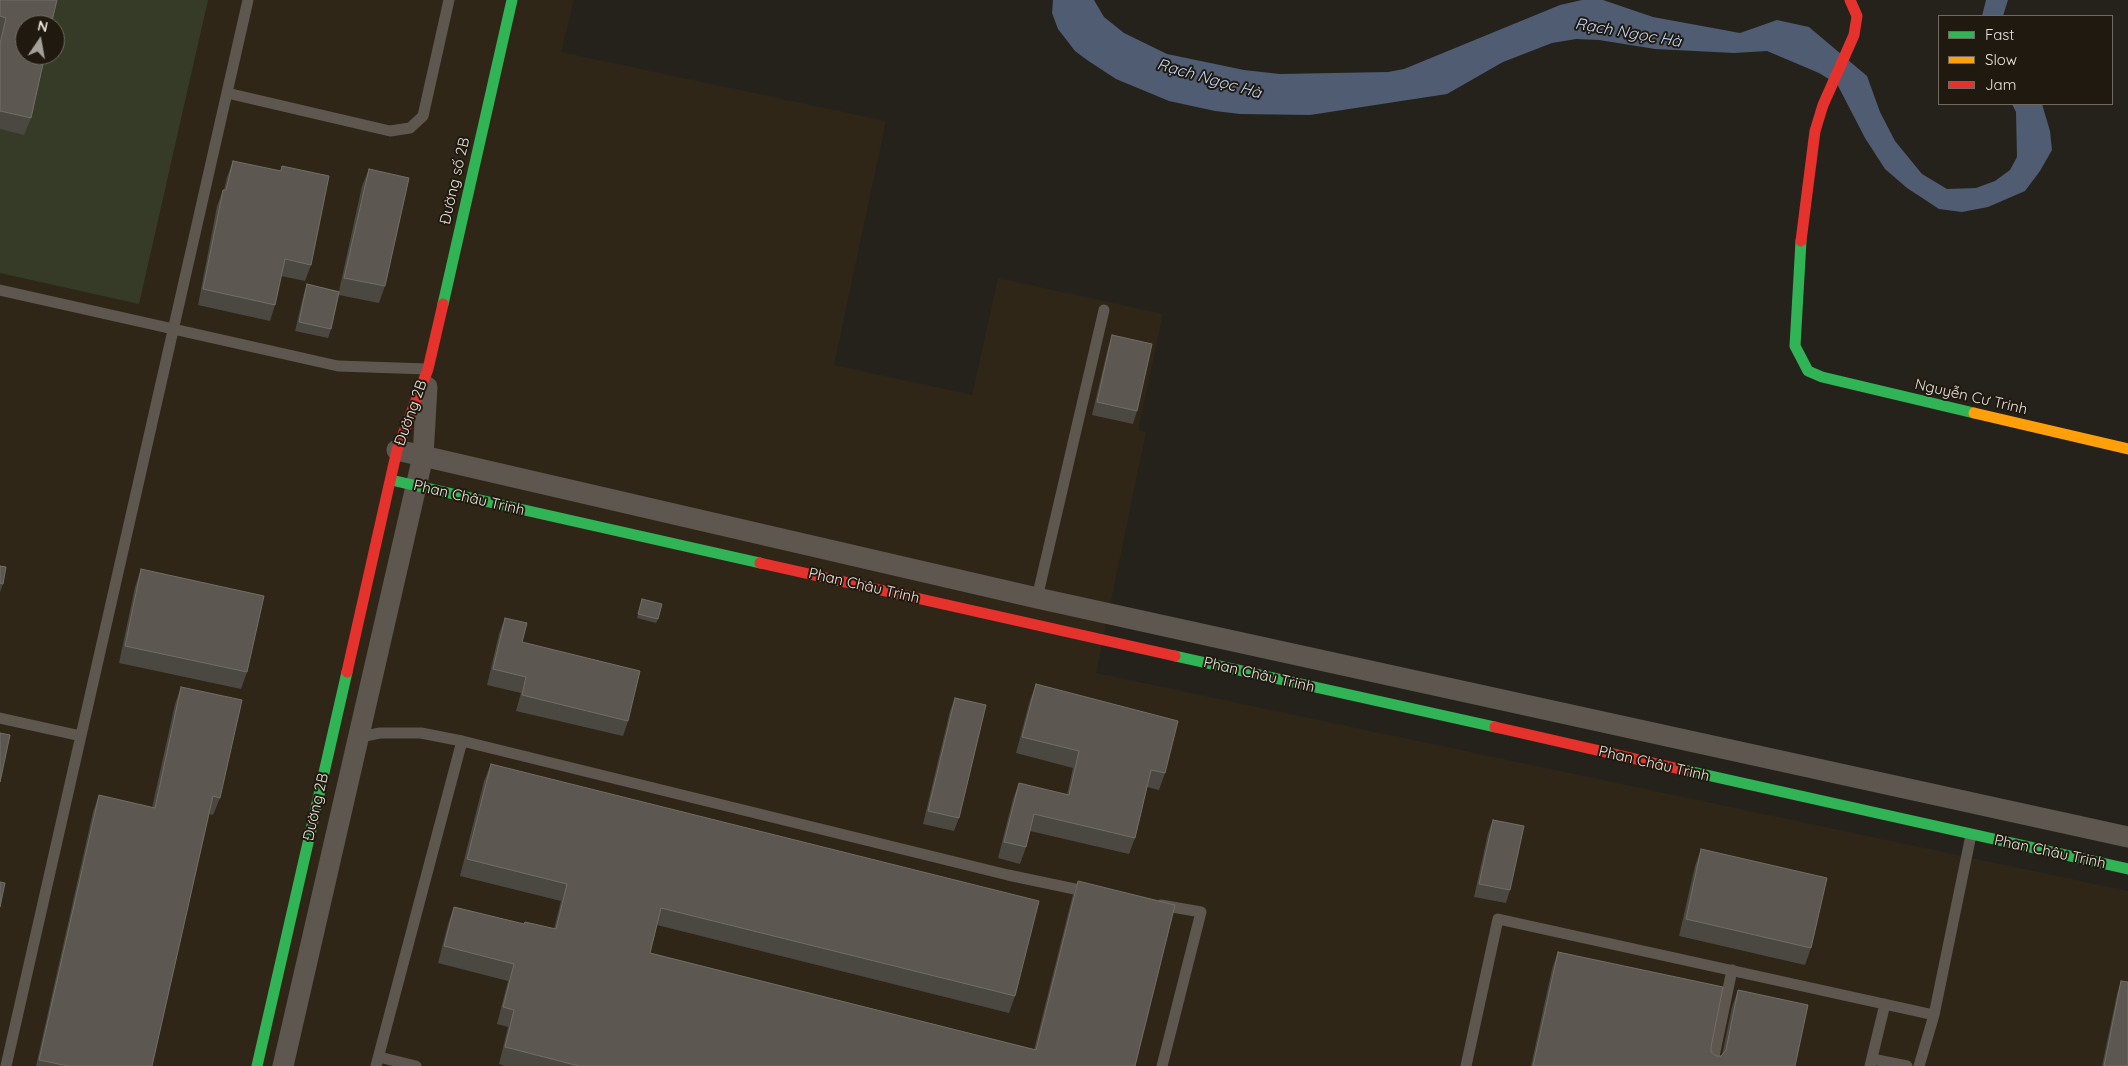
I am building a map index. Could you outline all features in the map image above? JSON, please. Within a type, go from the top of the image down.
[{"type":"street","name":"Đường số 2B","points":[[428,369],[512,0]]},
{"type":"street","name":"Nguyễn Cư Trinh","points":[[1850,0],[1857,16],[1854,35],[1823,105],[1813,140],[1798,264],[1795,346],[1808,371],[1822,377],[2128,449]]},
{"type":"street","name":"Đường 2B","points":[[257,1066],[397,450],[428,369]]},
{"type":"street","name":"Đường 2B","points":[[283,1066],[423,456],[428,369]]},
{"type":"street","name":"Phan Châu Trinh","points":[[397,450],[1037,598],[2128,837]]},
{"type":"street","name":"Phan Châu Trinh","points":[[391,480],[2128,869]]},
{"type":"lane","points":[[6,1066],[248,0]]},
{"type":"lane","points":[[227,93],[390,131],[410,128],[419,121],[425,110],[449,0]]},
{"type":"lane","points":[[0,290],[338,366],[428,369]]},
{"type":"lane","points":[[1037,598],[1104,310]]},
{"type":"lane","points":[[0,718],[81,736]]},
{"type":"lane","points":[[360,737],[380,733],[421,733],[462,741],[992,871],[1103,894]]},
{"type":"lane","points":[[416,1066],[378,1061],[462,741]]},
{"type":"lane","points":[[1919,1066],[1934,1015],[1971,835]]},
{"type":"lane","points":[[1148,902],[1201,912],[1162,1066]]},
{"type":"lane","points":[[1466,1066],[1498,919],[1934,1015]]},
{"type":"lane","points":[[1712,1066],[1732,970]]},
{"type":"lane","points":[[1885,1004],[1871,1062],[1907,1066]]},
{"type":"shaded area","points":[[0,0],[574,0],[561,52],[886,121],[834,365],[972,395],[998,278],[1163,314],[1138,430],[1146,432],[1096,673],[2128,891],[2128,1066],[0,1066]]},
{"type":"green space","points":[[0,0],[208,0],[139,304],[0,273]]},
{"type":"water","name":"Rạch Ngọc Hà","points":[[1053,0],[1094,0],[1104,17],[1124,33],[1167,54],[1244,70],[1280,74],[1388,72],[1404,69],[1560,5],[1582,0],[1603,0],[1653,17],[1740,33],[1777,20],[1809,27],[1867,76],[1880,112],[1895,141],[1922,174],[1947,189],[1976,188],[1995,181],[2010,170],[2017,157],[2016,112],[2012,105],[2042,105],[2050,131],[2052,150],[2040,171],[2025,191],[1988,207],[1962,212],[1939,209],[1907,188],[1885,169],[1865,138],[1837,84],[1819,73],[1767,51],[1734,53],[1655,49],[1599,40],[1576,39],[1552,43],[1503,62],[1447,94],[1310,115],[1240,114],[1215,111],[1169,101],[1116,79],[1075,51],[1058,29],[1052,13]]},
{"type":"water","points":[[1986,0],[2008,0],[2003,15],[1982,15]]},
{"type":"building","points":[[0,0],[57,0],[53,15],[15,15],[15,65],[43,65],[31,118],[0,111],[0,44],[6,18],[0,16]]},
{"type":"building","points":[[233,161],[281,171],[282,166],[329,176],[311,265],[285,259],[275,305],[203,289],[223,190],[226,190]]},
{"type":"building","points":[[369,169],[409,178],[385,286],[344,278]]},
{"type":"building","points":[[307,284],[339,292],[331,329],[299,322]]},
{"type":"building","points":[[1112,335],[1152,344],[1137,411],[1097,402]]},
{"type":"building","points":[[0,566],[6,567],[3,584],[0,583]]},
{"type":"building","points":[[141,569],[264,596],[247,672],[125,646]]},
{"type":"building","points":[[642,599],[662,604],[658,619],[638,614]]},
{"type":"building","points":[[505,618],[527,623],[522,642],[640,671],[628,721],[522,695],[526,677],[493,669]]},
{"type":"building","points":[[1036,684],[1178,721],[1165,773],[1151,770],[1135,838],[1034,814],[1026,847],[1004,842],[1019,783],[1069,795],[1079,751],[1022,737]]},
{"type":"building","points":[[181,687],[242,700],[220,798],[213,796],[152,1066],[68,1066],[39,1060],[99,795],[155,808]]},
{"type":"building","points":[[955,698],[986,705],[959,818],[928,811]]},
{"type":"building","points":[[0,733],[10,735],[0,782]]},
{"type":"building","points":[[491,764],[1039,901],[1015,996],[661,908],[650,953],[1036,1050],[1078,881],[1175,905],[1135,1066],[579,1066],[505,1047],[514,1010],[503,1007],[514,964],[444,946],[454,907],[524,924],[525,922],[556,929],[567,884],[467,859]]},
{"type":"building","points":[[1493,820],[1524,826],[1510,890],[1479,884]]},
{"type":"building","points":[[1701,849],[1827,878],[1811,948],[1686,919]]},
{"type":"building","points":[[0,882],[5,883],[0,907]]},
{"type":"building","points":[[1558,952],[1723,987],[1711,1047],[1711,1052],[1716,1056],[1721,1056],[1726,1050],[1738,990],[1808,1005],[1795,1066],[1533,1066]]},
{"type":"building","points":[[2121,981],[2128,982],[2128,1066],[2104,1066]]},
{"type":"traffic: fast","points":[[443,304],[512,0]]},
{"type":"traffic: fast","points":[[1801,241],[1795,346],[1808,371],[1822,377],[1974,413]]},
{"type":"traffic: fast","points":[[391,480],[760,563]]},
{"type":"traffic: fast","points":[[1175,656],[1495,727]]},
{"type":"traffic: fast","points":[[257,1066],[347,672]]},
{"type":"traffic: fast","points":[[1684,770],[2128,869]]},
{"type":"traffic: slow","points":[[1974,413],[2128,449]]},
{"type":"traffic: jam","points":[[1801,241],[1815,131],[1823,105],[1854,35],[1857,16],[1850,0]]},
{"type":"traffic: jam","points":[[347,672],[397,450],[428,369],[443,304]]},
{"type":"traffic: jam","points":[[760,563],[1175,656]]},
{"type":"traffic: jam","points":[[1495,727],[1684,770]]}]
